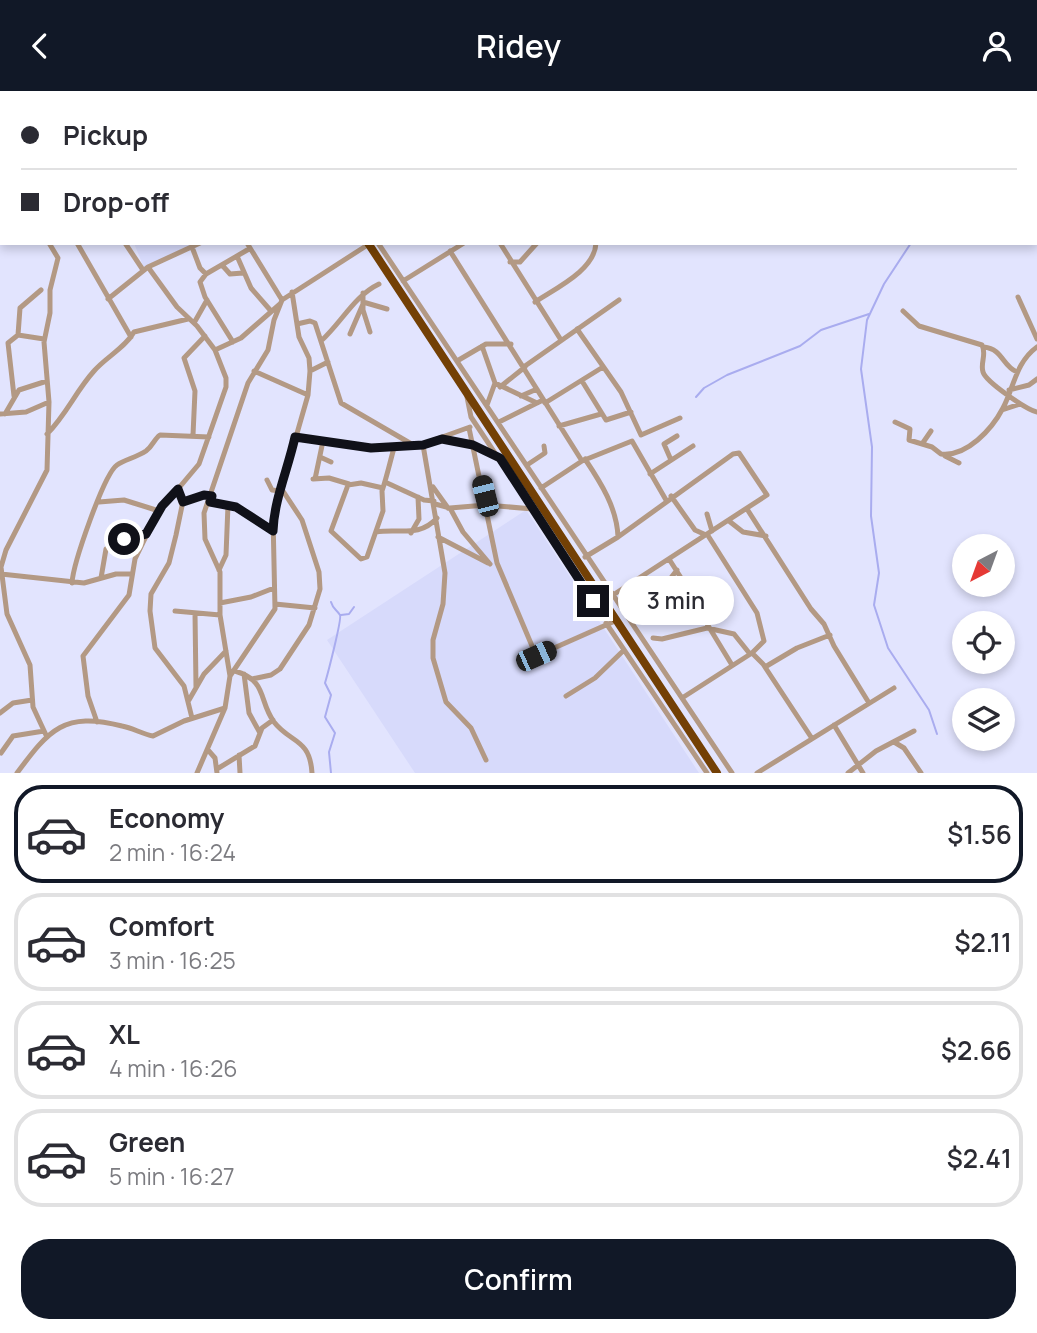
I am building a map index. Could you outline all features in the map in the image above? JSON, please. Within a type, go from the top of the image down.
[{"type":"highway","points":[[369,245],[416,310],[467,397],[610,622],[717,773]]},
{"type":"street","points":[[45,733],[32,700],[31,669],[7,614],[1,574],[6,550],[46,475],[49,402],[44,339],[50,313],[50,290],[58,258],[50,245]]},
{"type":"street","points":[[78,245],[131,337]]},
{"type":"street","points":[[97,722],[88,696],[83,656],[129,595],[132,573],[146,534],[159,511],[199,464],[226,382],[215,350],[205,336],[181,312],[127,245]]},
{"type":"street","points":[[108,299],[146,268],[196,245]]},
{"type":"street","points":[[215,350],[256,328],[292,292],[366,245]]},
{"type":"street","points":[[379,245],[403,281],[406,295]]},
{"type":"street","points":[[403,281],[460,245]]},
{"type":"street","points":[[501,245],[561,340]]},
{"type":"street","points":[[510,261],[520,262],[535,245]]},
{"type":"street","points":[[535,302],[588,264],[595,255],[596,245]]},
{"type":"street","points":[[197,773],[225,708],[230,676],[219,615],[219,570],[203,528],[204,513],[254,371],[266,356],[281,302],[248,246],[237,256],[206,274],[201,282],[207,300],[233,342]]},
{"type":"street","points":[[192,247],[198,265],[206,274]]},
{"type":"street","points":[[450,251],[525,366],[541,402],[605,491],[618,525],[618,537]]},
{"type":"street","points":[[237,256],[251,288],[271,311]]},
{"type":"street","points":[[222,264],[230,274],[243,273]]},
{"type":"street","points":[[321,341],[340,325],[363,293],[379,284]]},
{"type":"street","points":[[14,396],[8,343],[18,335],[20,308],[41,290]]},
{"type":"street","points":[[230,676],[273,614],[275,604],[273,531],[280,490],[289,469],[295,437],[308,395],[310,371],[297,324],[292,292]]},
{"type":"street","points":[[363,293],[370,332]]},
{"type":"street","points":[[1018,297],[1037,339]]},
{"type":"street","points":[[194,323],[207,300]]},
{"type":"street","points":[[487,405],[498,385],[619,300]]},
{"type":"street","points":[[363,303],[387,309]]},
{"type":"street","points":[[350,334],[363,303]]},
{"type":"street","points":[[416,310],[457,361],[499,422],[585,557],[732,773]]},
{"type":"street","points":[[903,311],[919,327],[998,351],[1011,370],[1017,373]]},
{"type":"street","points":[[166,324],[181,312]]},
{"type":"street","points":[[47,434],[66,413],[95,370],[137,330],[188,319]]},
{"type":"street","points":[[297,324],[313,321],[341,403],[415,446]]},
{"type":"street","points":[[577,329],[631,412],[641,435]]},
{"type":"street","points":[[18,335],[44,339]]},
{"type":"street","points":[[193,435],[195,391],[184,359],[187,352],[205,336]]},
{"type":"street","points":[[457,361],[482,346],[511,344]]},
{"type":"street","points":[[482,346],[498,385],[541,402]]},
{"type":"street","points":[[984,347],[983,373],[1008,391],[1020,404],[1037,412]]},
{"type":"street","points":[[942,454],[964,450],[985,432],[1002,409],[1017,373],[1037,347]]},
{"type":"street","points":[[310,371],[328,362]]},
{"type":"street","points":[[499,422],[582,381],[603,367]]},
{"type":"street","points":[[254,371],[308,395]]},
{"type":"street","points":[[1008,391],[1037,380]]},
{"type":"street","points":[[2,414],[21,389],[47,381]]},
{"type":"street","points":[[582,381],[608,421],[631,412]]},
{"type":"street","points":[[521,396],[537,389]]},
{"type":"street","points":[[467,397],[468,409],[475,423],[593,601]]},
{"type":"street","points":[[2,414],[26,412],[49,402]]},
{"type":"street","points":[[1002,409],[1020,404]]},
{"type":"street","points":[[559,426],[601,414]]},
{"type":"street","points":[[541,488],[584,460],[633,442],[641,435],[680,418]]},
{"type":"street","points":[[895,422],[910,429],[909,440],[922,443],[959,463]]},
{"type":"street","points":[[295,437],[394,447],[415,446],[442,439],[475,423]]},
{"type":"street","points":[[469,428],[498,566],[536,654],[610,622],[623,651],[707,773]]},
{"type":"street","points":[[922,443],[931,431]]},
{"type":"street","points":[[72,583],[75,559],[99,502],[102,486],[117,465],[146,451],[158,436],[209,437]]},
{"type":"street","points":[[670,460],[664,444],[677,436]]},
{"type":"street","points":[[442,439],[473,445],[500,458]]},
{"type":"street","points":[[323,441],[314,479],[329,478],[349,484],[384,485],[450,509],[486,505],[533,509]]},
{"type":"street","points":[[633,442],[650,474],[695,530],[708,534]]},
{"type":"street","points":[[423,445],[435,504],[445,585],[433,640],[433,658],[446,702],[474,732],[486,760]]},
{"type":"street","points":[[527,465],[545,453],[544,446]]},
{"type":"street","points":[[650,474],[692,446]]},
{"type":"street","points":[[349,484],[331,531],[332,535],[364,559],[383,511],[384,485],[394,447]]},
{"type":"street","points":[[585,557],[738,453],[768,492],[729,521],[613,595]]},
{"type":"street","points":[[320,457],[331,462]]},
{"type":"street","points":[[267,480],[272,490],[280,490]]},
{"type":"street","points":[[432,485],[463,531],[490,563]]},
{"type":"street","points":[[178,489],[183,502],[171,558],[149,602],[155,648],[174,670],[189,700],[192,718]]},
{"type":"street","points":[[252,679],[271,675],[280,669],[309,625],[320,589],[319,572],[301,518],[280,490]]},
{"type":"street","points":[[183,502],[204,495],[228,505],[273,531]]},
{"type":"street","points":[[411,533],[419,519],[418,497]]},
{"type":"street","points":[[99,502],[106,504],[124,500],[159,511]]},
{"type":"street","points":[[418,511],[435,504]]},
{"type":"street","points":[[219,570],[226,555],[228,505]]},
{"type":"street","points":[[376,532],[411,533],[429,526],[450,509]]},
{"type":"street","points":[[747,509],[830,635],[869,703]]},
{"type":"street","points":[[682,698],[751,654],[764,641],[761,624],[708,534],[707,513]]},
{"type":"street","points":[[419,519],[429,526]]},
{"type":"street","points":[[729,521],[743,532],[766,536]]},
{"type":"street","points":[[101,578],[107,548],[124,539],[146,534]]},
{"type":"street","points":[[438,537],[498,566]]},
{"type":"street","points":[[669,559],[690,596],[706,617]]},
{"type":"street","points":[[677,571],[656,601],[662,596],[690,596]]},
{"type":"street","points":[[1,574],[72,583],[132,573]]},
{"type":"street","points":[[220,603],[251,597],[274,588]]},
{"type":"street","points":[[275,604],[315,608]]},
{"type":"street","points":[[700,610],[707,628],[732,665]]},
{"type":"street","points":[[175,611],[219,615]]},
{"type":"street","points":[[195,613],[196,687]]},
{"type":"street","points":[[653,638],[662,639],[707,628],[734,634],[765,667],[811,737]]},
{"type":"street","points":[[765,667],[797,647],[830,635]]},
{"type":"street","points":[[189,700],[196,687],[226,651]]},
{"type":"street","points":[[566,696],[595,678],[623,651]]},
{"type":"street","points":[[235,671],[252,679],[262,690],[273,720],[306,750],[312,773]]},
{"type":"street","points":[[244,674],[249,713],[260,733]]},
{"type":"street","points":[[757,773],[811,737],[894,688]]},
{"type":"street","points":[[0,713],[18,701],[32,700]]},
{"type":"street","points":[[1,753],[13,736],[45,733],[66,723],[97,722],[153,736],[192,718],[225,708]]},
{"type":"street","points":[[208,750],[215,758],[217,771],[255,746],[260,733],[273,720]]},
{"type":"street","points":[[834,725],[863,773]]},
{"type":"street","points":[[848,773],[914,731]]},
{"type":"street","points":[[17,773],[45,733]]},
{"type":"street","points":[[894,742],[904,748],[920,773]]},
{"type":"street","points":[[239,755],[240,773]]},
{"type":"shaded area","points":[[135,245],[192,245],[144,268]]},
{"type":"shaded area","points":[[526,510],[699,773],[415,773],[327,640]]},
{"type":"waterway","points":[[910,245],[884,284],[867,320],[861,369],[872,447],[871,516],[879,573],[874,605],[888,648],[929,710],[937,734]]},
{"type":"waterway","points":[[696,397],[704,388],[727,375],[800,346],[821,330],[869,314]]},
{"type":"waterway","points":[[331,602],[340,615],[325,683],[331,695],[325,717],[335,733],[329,752],[331,773]]},
{"type":"waterway","points":[[341,615],[349,614],[354,607]]},
{"type":"route","points":[[124,539],[146,534],[162,506],[178,489],[183,502],[204,495],[212,496],[210,502],[236,507],[273,531],[273,517],[281,486],[289,469],[295,437],[371,448],[423,445],[442,439],[473,445],[500,458],[593,601]]}]
